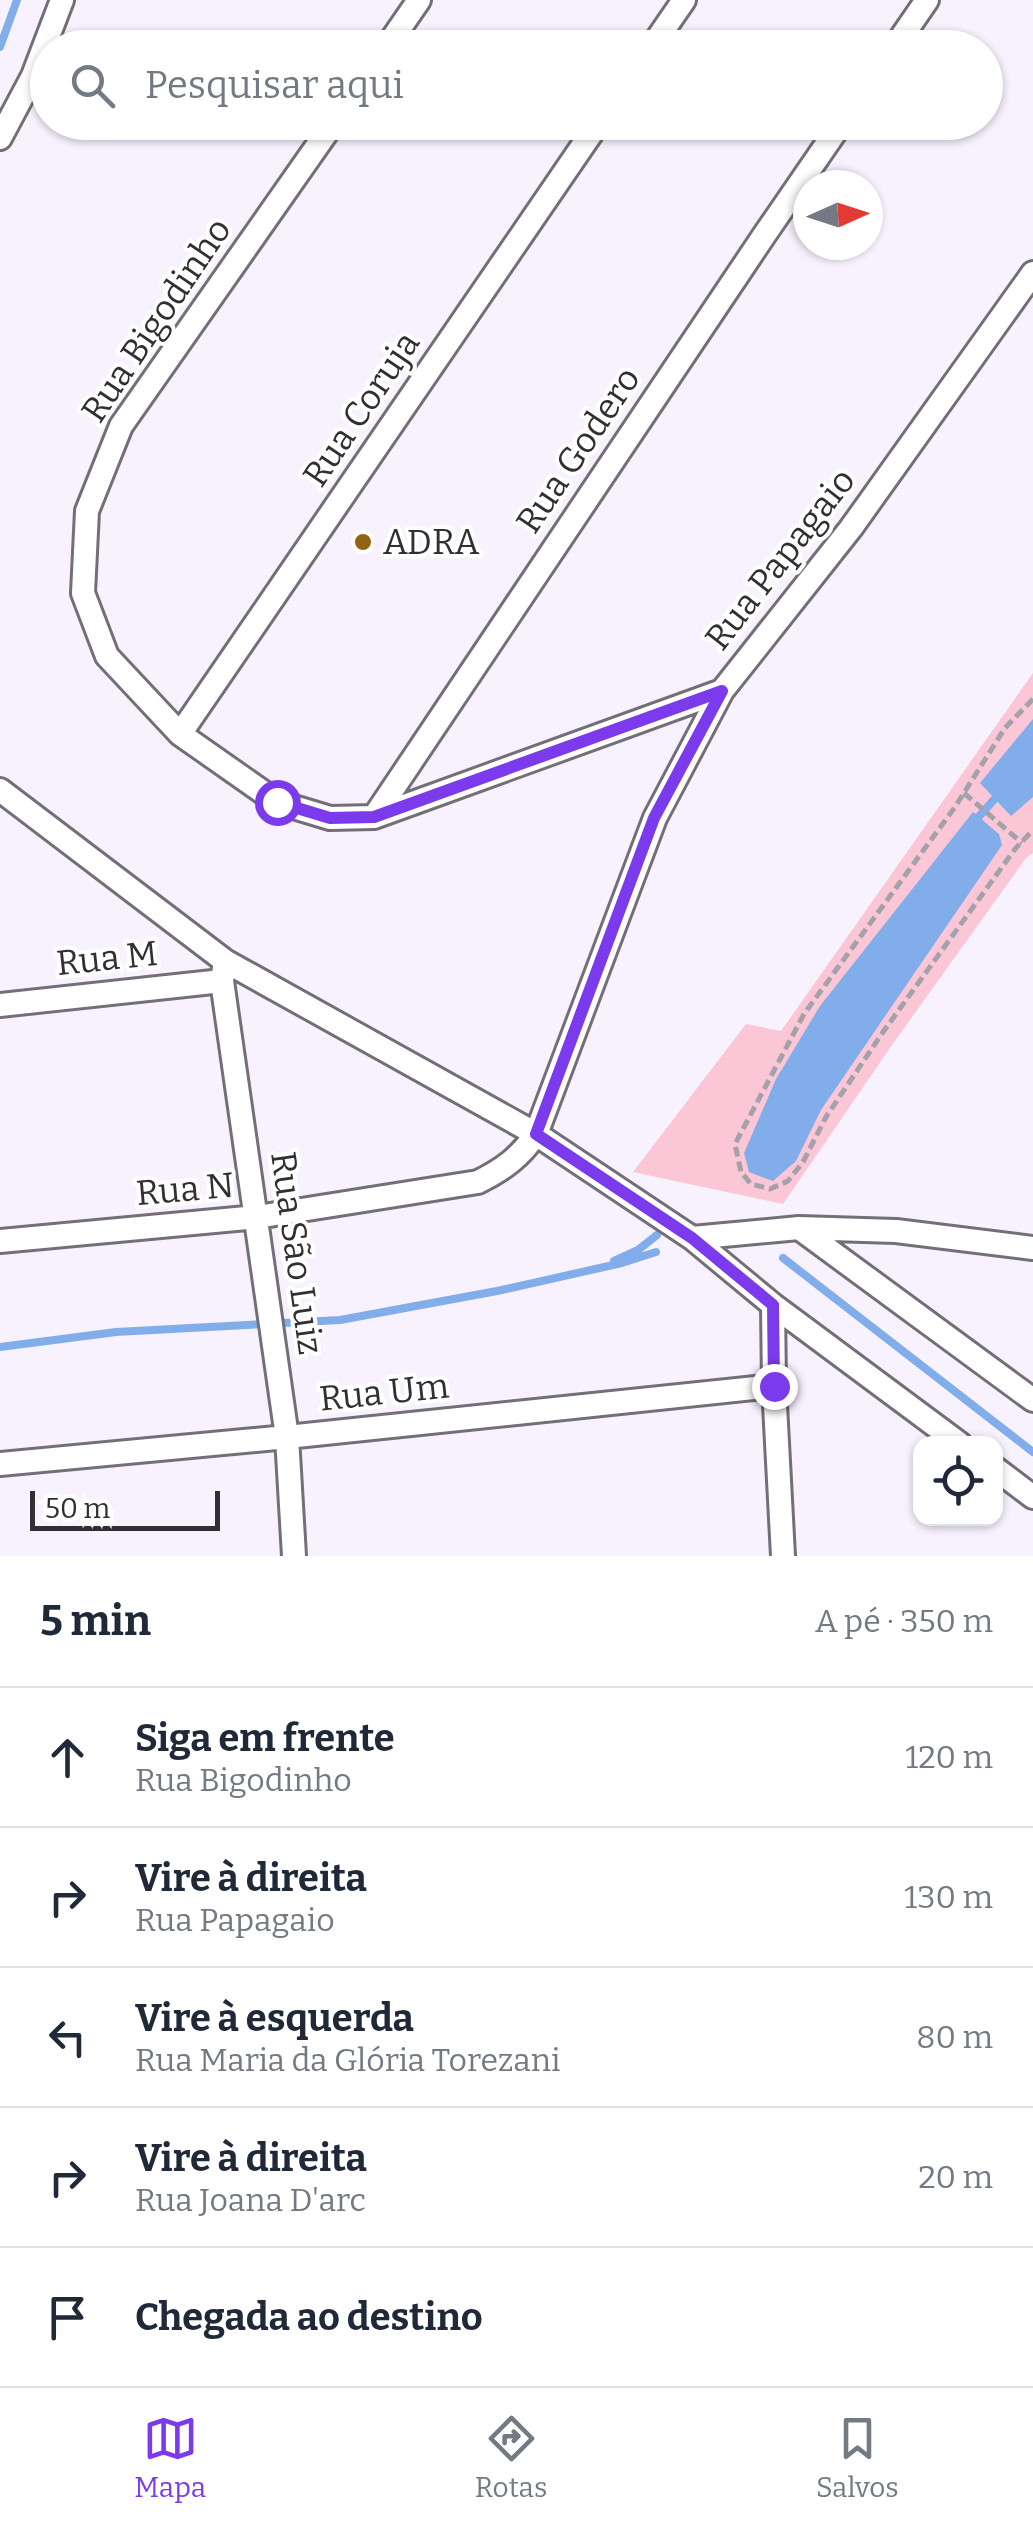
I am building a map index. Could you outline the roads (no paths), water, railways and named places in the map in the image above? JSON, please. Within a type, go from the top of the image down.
[{"type":"street","points":[[51,30],[62,0]]},
{"type":"street","points":[[399,30],[420,0]]},
{"type":"street","points":[[663,30],[684,0]]},
{"type":"street","points":[[906,30],[927,0]]},
{"type":"street","points":[[0,138],[30,82]]},
{"type":"street","name":"Rua Bigodinho","points":[[321,140],[121,426],[87,511],[83,593],[107,656],[180,734],[277,802],[330,818],[374,817],[722,691]]},
{"type":"street","name":"Rua Coruja","points":[[180,734],[588,140]]},
{"type":"street","name":"Rua Godero","points":[[374,817],[830,140]]},
{"type":"street","name":"Rua Papagaio","points":[[536,1134],[654,818],[722,691],[851,528],[1033,273]]},
{"type":"street","points":[[0,790],[224,970],[536,1134],[692,1238],[773,1305],[949,1436]]},
{"type":"street","name":"Rua M","points":[[0,1005],[224,970]]},
{"type":"street","name":"Rua São Luiz","points":[[224,970],[287,1437],[294,1556]]},
{"type":"street","name":"Rua N","points":[[0,1241],[257,1217],[478,1182],[504,1169],[524,1152],[536,1134]]},
{"type":"street","points":[[692,1238],[800,1228],[896,1231],[1033,1248]]},
{"type":"street","points":[[800,1228],[1033,1400]]},
{"type":"street","points":[[773,1305],[783,1556]]},
{"type":"street","name":"Rua Um","points":[[0,1464],[774,1386]]},
{"type":"street","points":[[1003,1475],[1033,1497]]},
{"type":"water","points":[[1033,719],[1033,797],[1011,816],[980,783]]},
{"type":"water","points":[[973,812],[999,834],[1002,845],[821,1110],[796,1161],[773,1181],[749,1172],[744,1153],[776,1079],[820,1006]]},
{"type":"waterway","points":[[0,47],[17,0]]},
{"type":"waterway","points":[[973,823],[1000,793]]},
{"type":"waterway","points":[[614,1261],[638,1250],[657,1235]]},
{"type":"waterway","points":[[0,1347],[116,1332],[340,1320],[497,1291],[656,1252]]},
{"type":"waterway","points":[[783,1258],[1033,1452]]},
{"type":"place","name":"ADRA","points":[[363,542]]}]
